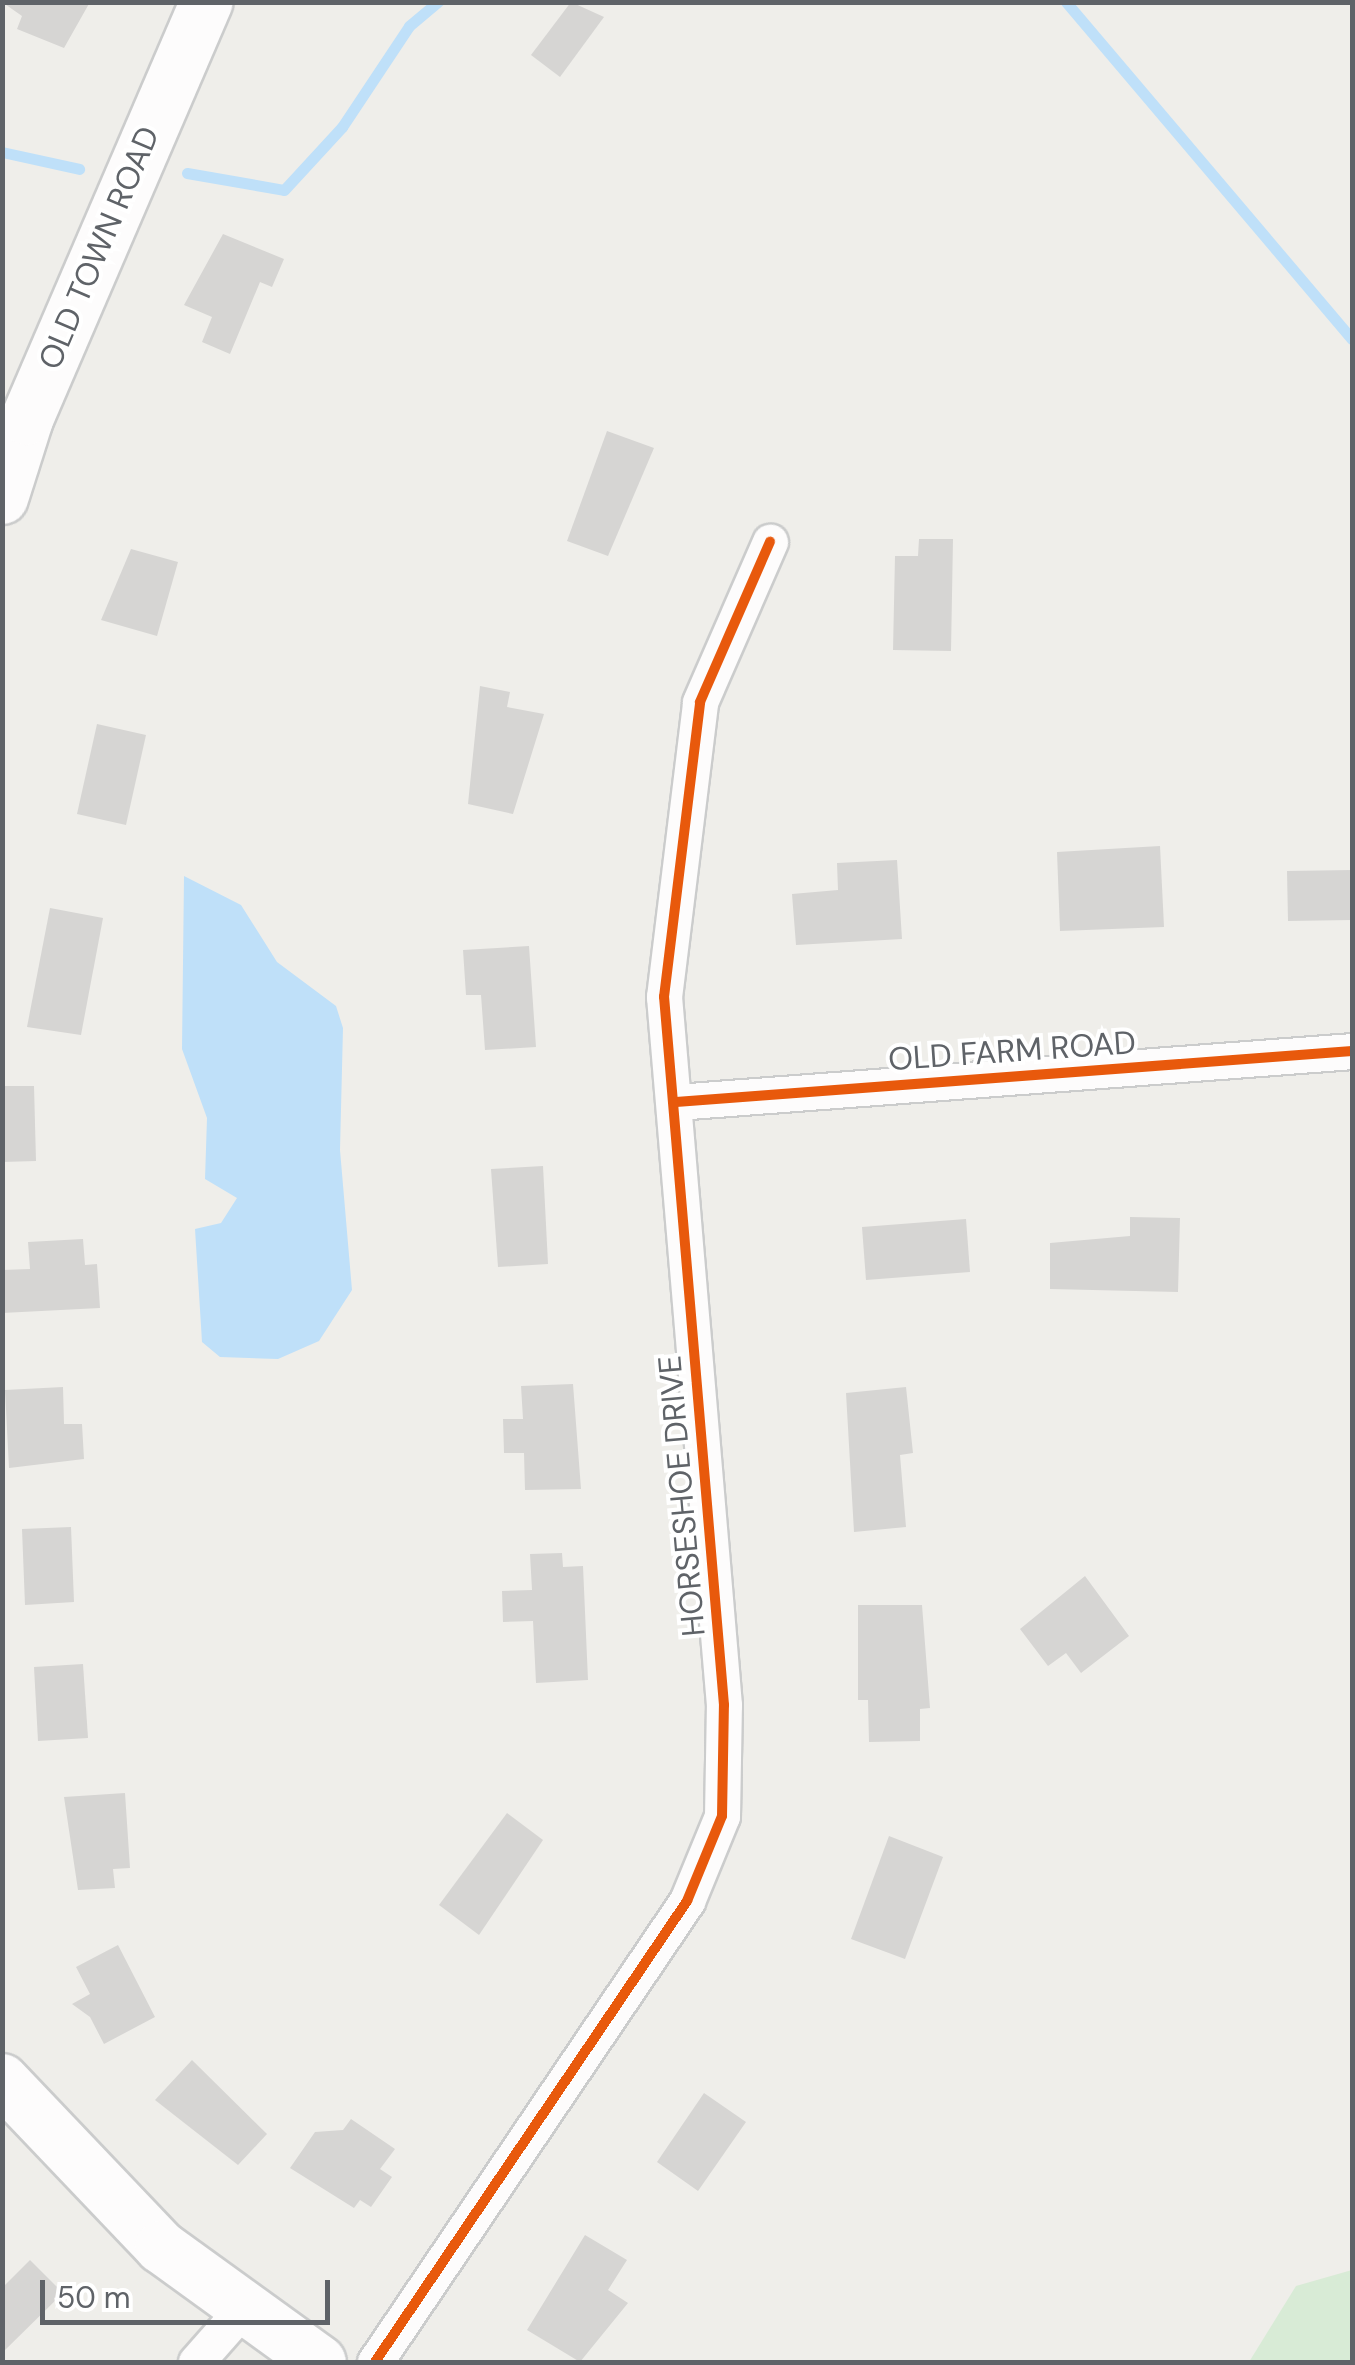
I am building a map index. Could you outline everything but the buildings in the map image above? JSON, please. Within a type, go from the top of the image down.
[{"type":"main road","name":"OLD TOWN ROAD","points":[[2,498],[34,401],[207,2]]},
{"type":"main road","points":[[2,2080],[161,2247],[248,2303],[320,2362]]},
{"type":"street","name":"HORSESHOE DRIVE","points":[[375,2362],[688,1901],[722,1816],[724,1705],[676,1102],[664,997],[700,702],[770,542]]},
{"type":"street","name":"OLD FARM ROAD","points":[[676,1102],[1352,1051]]},
{"type":"street","points":[[196,2362],[248,2303]]},
{"type":"green space","points":[[1352,2270],[1352,2362],[1249,2362],[1296,2286]]},
{"type":"water","points":[[184,876],[241,905],[277,962],[336,1006],[343,1028],[340,1150],[352,1290],[319,1341],[278,1359],[220,1357],[202,1342],[195,1229],[221,1223],[237,1198],[205,1179],[207,1118],[182,1049]]},
{"type":"waterway","points":[[187,173],[284,190],[342,127],[409,26],[438,2]]},
{"type":"waterway","points":[[1066,2],[1352,339]]},
{"type":"waterway","points":[[2,152],[79,169]]},
{"type":"cycle path","points":[[375,2362],[687,1901],[722,1816],[724,1705],[664,997],[700,702],[770,542]]},
{"type":"cycle path","points":[[676,1102],[1352,1051]]}]
